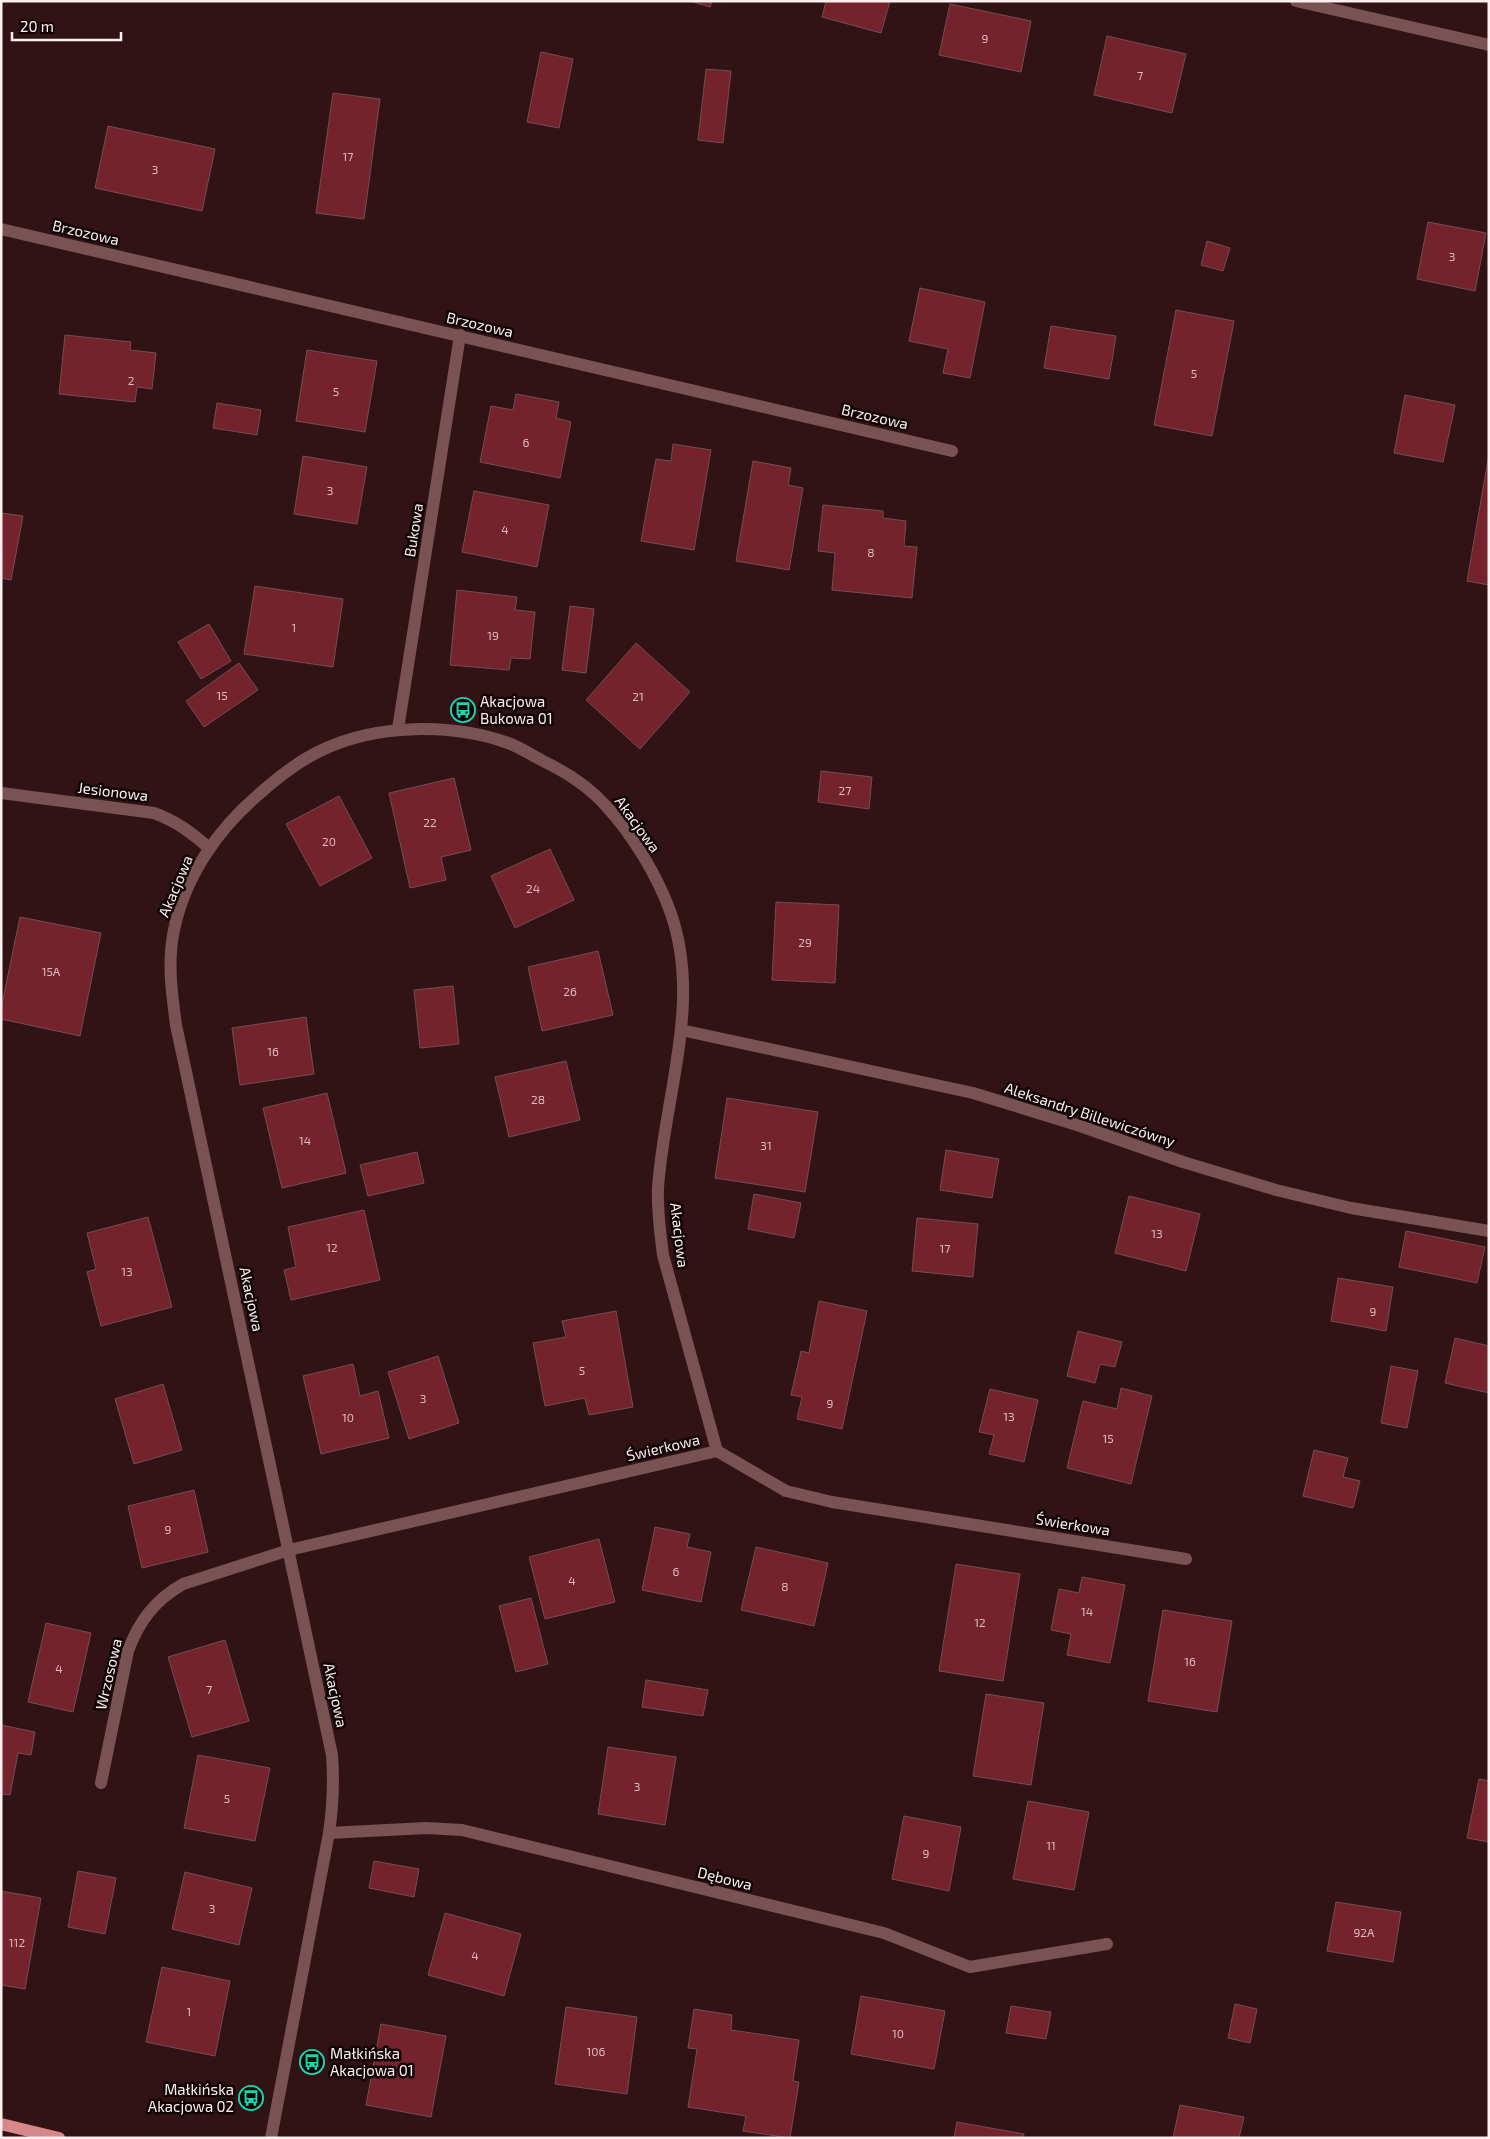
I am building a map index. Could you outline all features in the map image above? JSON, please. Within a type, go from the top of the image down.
[{"type":"main road","points":[[1,2124],[59,2138]]},
{"type":"street","points":[[1296,1],[1489,45]]},
{"type":"street","name":"Brzozowa","points":[[1,229],[952,451]]},
{"type":"street","name":"Bukowa","points":[[398,729],[460,335]]},
{"type":"street","name":"Akacjowa","points":[[272,2138],[329,1833],[334,1787],[332,1755],[176,1025],[171,987],[174,931],[182,902],[195,871],[225,826],[246,805],[290,769],[322,750],[356,737],[398,729],[428,729],[457,732],[508,743],[555,767],[582,784],[606,806],[636,846],[655,877],[669,909],[676,931],[680,955],[682,992],[681,1030],[658,1187],[658,1221],[662,1254],[717,1451]]},
{"type":"street","name":"Jesionowa","points":[[1,793],[154,813],[173,820],[210,848]]},
{"type":"street","name":"Aleksandry Billewiczówny","points":[[681,1030],[973,1093],[1183,1162],[1276,1190],[1351,1208],[1489,1231]]},
{"type":"street","name":"Świerkowa","points":[[289,1550],[717,1451],[786,1491],[832,1502],[1186,1559]]},
{"type":"street","name":"Wrzosowa","points":[[101,1783],[128,1651],[134,1634],[153,1606],[167,1593],[183,1584],[289,1550]]},
{"type":"street","name":"Dębowa","points":[[329,1833],[426,1828],[462,1830],[884,1933],[970,1967],[1107,1944]]},
{"type":"building","points":[[690,1],[712,1],[710,7]]},
{"type":"building","points":[[826,1],[890,1],[881,33],[822,17]]},
{"type":"building","points":[[950,4],[1031,21],[1021,72],[939,55]]},
{"type":"building","points":[[1107,36],[1186,54],[1172,113],[1094,95]]},
{"type":"building","points":[[541,52],[573,59],[559,128],[527,122]]},
{"type":"building","points":[[706,69],[731,71],[723,143],[698,140]]},
{"type":"building","points":[[333,93],[380,99],[364,219],[316,213]]},
{"type":"building","points":[[108,126],[215,149],[202,211],[95,188]]},
{"type":"building","points":[[1428,222],[1486,233],[1475,291],[1417,279]]},
{"type":"building","points":[[1207,241],[1230,248],[1223,271],[1201,265]]},
{"type":"building","points":[[920,288],[985,302],[970,378],[943,373],[948,349],[909,341]]},
{"type":"building","points":[[1176,310],[1234,321],[1212,436],[1154,425]]},
{"type":"building","points":[[1051,326],[1116,336],[1109,379],[1044,368]]},
{"type":"building","points":[[65,335],[131,342],[130,350],[156,353],[152,389],[137,387],[135,402],[59,394]]},
{"type":"building","points":[[307,350],[377,361],[365,432],[296,421]]},
{"type":"building","points":[[516,394],[559,402],[556,418],[571,422],[560,478],[480,462],[491,406],[513,410]]},
{"type":"building","points":[[1405,395],[1455,405],[1443,462],[1394,453]]},
{"type":"building","points":[[217,403],[261,410],[257,435],[213,428]]},
{"type":"building","points":[[673,444],[711,450],[694,550],[641,541],[656,459],[671,461]]},
{"type":"building","points":[[1489,454],[1489,585],[1467,581]]},
{"type":"building","points":[[303,456],[367,467],[357,524],[294,514]]},
{"type":"building","points":[[753,461],[791,468],[788,485],[803,488],[789,570],[736,561]]},
{"type":"building","points":[[474,491],[549,505],[537,567],[462,552]]},
{"type":"building","points":[[823,505],[883,511],[883,518],[906,521],[904,546],[917,547],[912,598],[832,590],[835,553],[818,551]]},
{"type":"building","points":[[1,513],[23,516],[11,580],[1,578]]},
{"type":"building","points":[[255,586],[343,599],[333,667],[244,654]]},
{"type":"building","points":[[457,590],[517,597],[515,610],[535,612],[530,659],[511,658],[509,670],[450,665]]},
{"type":"building","points":[[570,606],[594,609],[586,673],[562,670]]},
{"type":"building","points":[[209,624],[231,661],[201,679],[178,642]]},
{"type":"building","points":[[636,643],[690,692],[640,749],[586,700]]},
{"type":"building","points":[[239,663],[258,690],[204,727],[186,701]]},
{"type":"building","points":[[821,771],[872,777],[869,809],[818,802]]},
{"type":"building","points":[[454,778],[471,850],[441,857],[446,880],[410,888],[389,793]]},
{"type":"building","points":[[339,796],[372,858],[320,886],[286,824]]},
{"type":"building","points":[[550,849],[574,900],[515,928],[491,876]]},
{"type":"building","points":[[776,902],[839,905],[835,983],[772,980]]},
{"type":"building","points":[[20,917],[101,933],[80,1036],[1,1019],[1,1009]]},
{"type":"building","points":[[598,951],[613,1015],[542,1031],[528,967]]},
{"type":"building","points":[[453,986],[459,1044],[420,1048],[414,990]]},
{"type":"building","points":[[306,1017],[314,1074],[240,1085],[232,1028]]},
{"type":"building","points":[[566,1061],[580,1120],[509,1137],[495,1077]]},
{"type":"building","points":[[327,1093],[346,1173],[282,1188],[263,1108]]},
{"type":"building","points":[[727,1098],[818,1112],[805,1192],[715,1178]]},
{"type":"building","points":[[946,1150],[999,1159],[992,1198],[940,1190]]},
{"type":"building","points":[[417,1152],[424,1183],[368,1196],[360,1165]]},
{"type":"building","points":[[754,1194],[801,1203],[794,1238],[748,1229]]},
{"type":"building","points":[[1129,1196],[1200,1214],[1186,1271],[1115,1253]]},
{"type":"building","points":[[364,1210],[380,1280],[291,1300],[284,1270],[296,1267],[288,1227]]},
{"type":"building","points":[[148,1217],[172,1307],[101,1326],[87,1272],[96,1269],[87,1233]]},
{"type":"building","points":[[917,1218],[978,1224],[973,1277],[912,1271]]},
{"type":"building","points":[[1406,1231],[1485,1247],[1477,1283],[1399,1267]]},
{"type":"building","points":[[1338,1278],[1393,1287],[1386,1331],[1331,1321]]},
{"type":"building","points":[[819,1301],[867,1311],[842,1429],[797,1419],[802,1397],[791,1395],[801,1351],[809,1353]]},
{"type":"building","points":[[616,1311],[633,1407],[589,1415],[585,1398],[545,1406],[533,1343],[566,1337],[562,1321]]},
{"type":"building","points":[[1078,1331],[1122,1342],[1115,1367],[1100,1364],[1095,1383],[1067,1376]]},
{"type":"building","points":[[1455,1338],[1489,1346],[1489,1393],[1445,1383]]},
{"type":"building","points":[[438,1356],[459,1423],[409,1439],[388,1372]]},
{"type":"building","points":[[353,1364],[360,1396],[378,1391],[389,1438],[321,1454],[303,1376]]},
{"type":"building","points":[[1391,1366],[1418,1371],[1407,1428],[1381,1423]]},
{"type":"building","points":[[163,1384],[182,1450],[134,1464],[115,1399]]},
{"type":"building","points":[[1121,1388],[1152,1396],[1131,1484],[1067,1468],[1083,1401],[1117,1409]]},
{"type":"building","points":[[990,1389],[1038,1400],[1024,1462],[989,1454],[994,1435],[979,1432]]},
{"type":"building","points":[[1314,1450],[1348,1458],[1343,1477],[1360,1481],[1353,1508],[1303,1496]]},
{"type":"building","points":[[194,1490],[208,1552],[142,1568],[128,1506]]},
{"type":"building","points":[[655,1527],[690,1534],[687,1547],[711,1552],[701,1602],[642,1590]]},
{"type":"building","points":[[599,1539],[615,1602],[545,1619],[529,1557]]},
{"type":"building","points":[[756,1547],[828,1563],[814,1626],[741,1610]]},
{"type":"building","points":[[956,1564],[1020,1574],[1003,1681],[939,1671]]},
{"type":"building","points":[[1082,1577],[1125,1585],[1110,1663],[1067,1655],[1071,1634],[1051,1630],[1059,1589],[1079,1593]]},
{"type":"building","points":[[531,1598],[548,1664],[516,1672],[499,1606]]},
{"type":"building","points":[[1163,1610],[1232,1621],[1217,1712],[1148,1701]]},
{"type":"building","points":[[46,1623],[91,1633],[73,1712],[28,1702]]},
{"type":"building","points":[[225,1640],[249,1721],[192,1737],[168,1657]]},
{"type":"building","points":[[646,1680],[708,1690],[703,1716],[642,1707]]},
{"type":"building","points":[[986,1694],[1044,1703],[1031,1785],[973,1776]]},
{"type":"building","points":[[1,1725],[35,1732],[31,1755],[18,1753],[10,1795],[1,1794]]},
{"type":"building","points":[[608,1747],[676,1757],[665,1825],[598,1814]]},
{"type":"building","points":[[198,1755],[270,1768],[255,1841],[184,1828]]},
{"type":"building","points":[[1479,1779],[1489,1781],[1489,1842],[1467,1838]]},
{"type":"building","points":[[1028,1801],[1089,1812],[1074,1890],[1013,1879]]},
{"type":"building","points":[[904,1816],[961,1827],[949,1891],[892,1879]]},
{"type":"building","points":[[374,1861],[419,1869],[414,1897],[369,1888]]},
{"type":"building","points":[[78,1871],[116,1878],[105,1934],[68,1927]]},
{"type":"building","points":[[185,1872],[252,1888],[239,1945],[172,1929]]},
{"type":"building","points":[[1,1891],[41,1898],[25,1989],[1,1985]]},
{"type":"building","points":[[1336,1902],[1401,1912],[1393,1962],[1327,1951]]},
{"type":"building","points":[[445,1913],[521,1934],[504,1996],[428,1975]]},
{"type":"building","points":[[162,1967],[230,1981],[215,2056],[146,2042]]},
{"type":"building","points":[[861,1996],[945,2011],[934,2069],[851,2054]]},
{"type":"building","points":[[1235,2004],[1257,2009],[1250,2043],[1228,2038]]},
{"type":"building","points":[[1011,2006],[1051,2012],[1046,2039],[1006,2033]]},
{"type":"building","points":[[566,2007],[637,2017],[627,2094],[555,2084]]},
{"type":"building","points":[[694,2009],[732,2015],[731,2030],[799,2040],[793,2081],[799,2082],[790,2138],[743,2131],[746,2116],[688,2107],[697,2049],[688,2048]]},
{"type":"building","points":[[381,2024],[446,2036],[431,2117],[366,2105]]},
{"type":"building","points":[[1180,2105],[1244,2117],[1239,2138],[1173,2138]]},
{"type":"building","points":[[957,2122],[1024,2134],[1023,2138],[954,2138]]},
{"type":"place","name":"Akacjowa Bukowa 01","points":[[463,710]]},
{"type":"place","name":"Małkińska Akacjowa 01","points":[[312,2062]]},
{"type":"place","name":"Małkińska Akacjowa 02","points":[[251,2098]]}]
